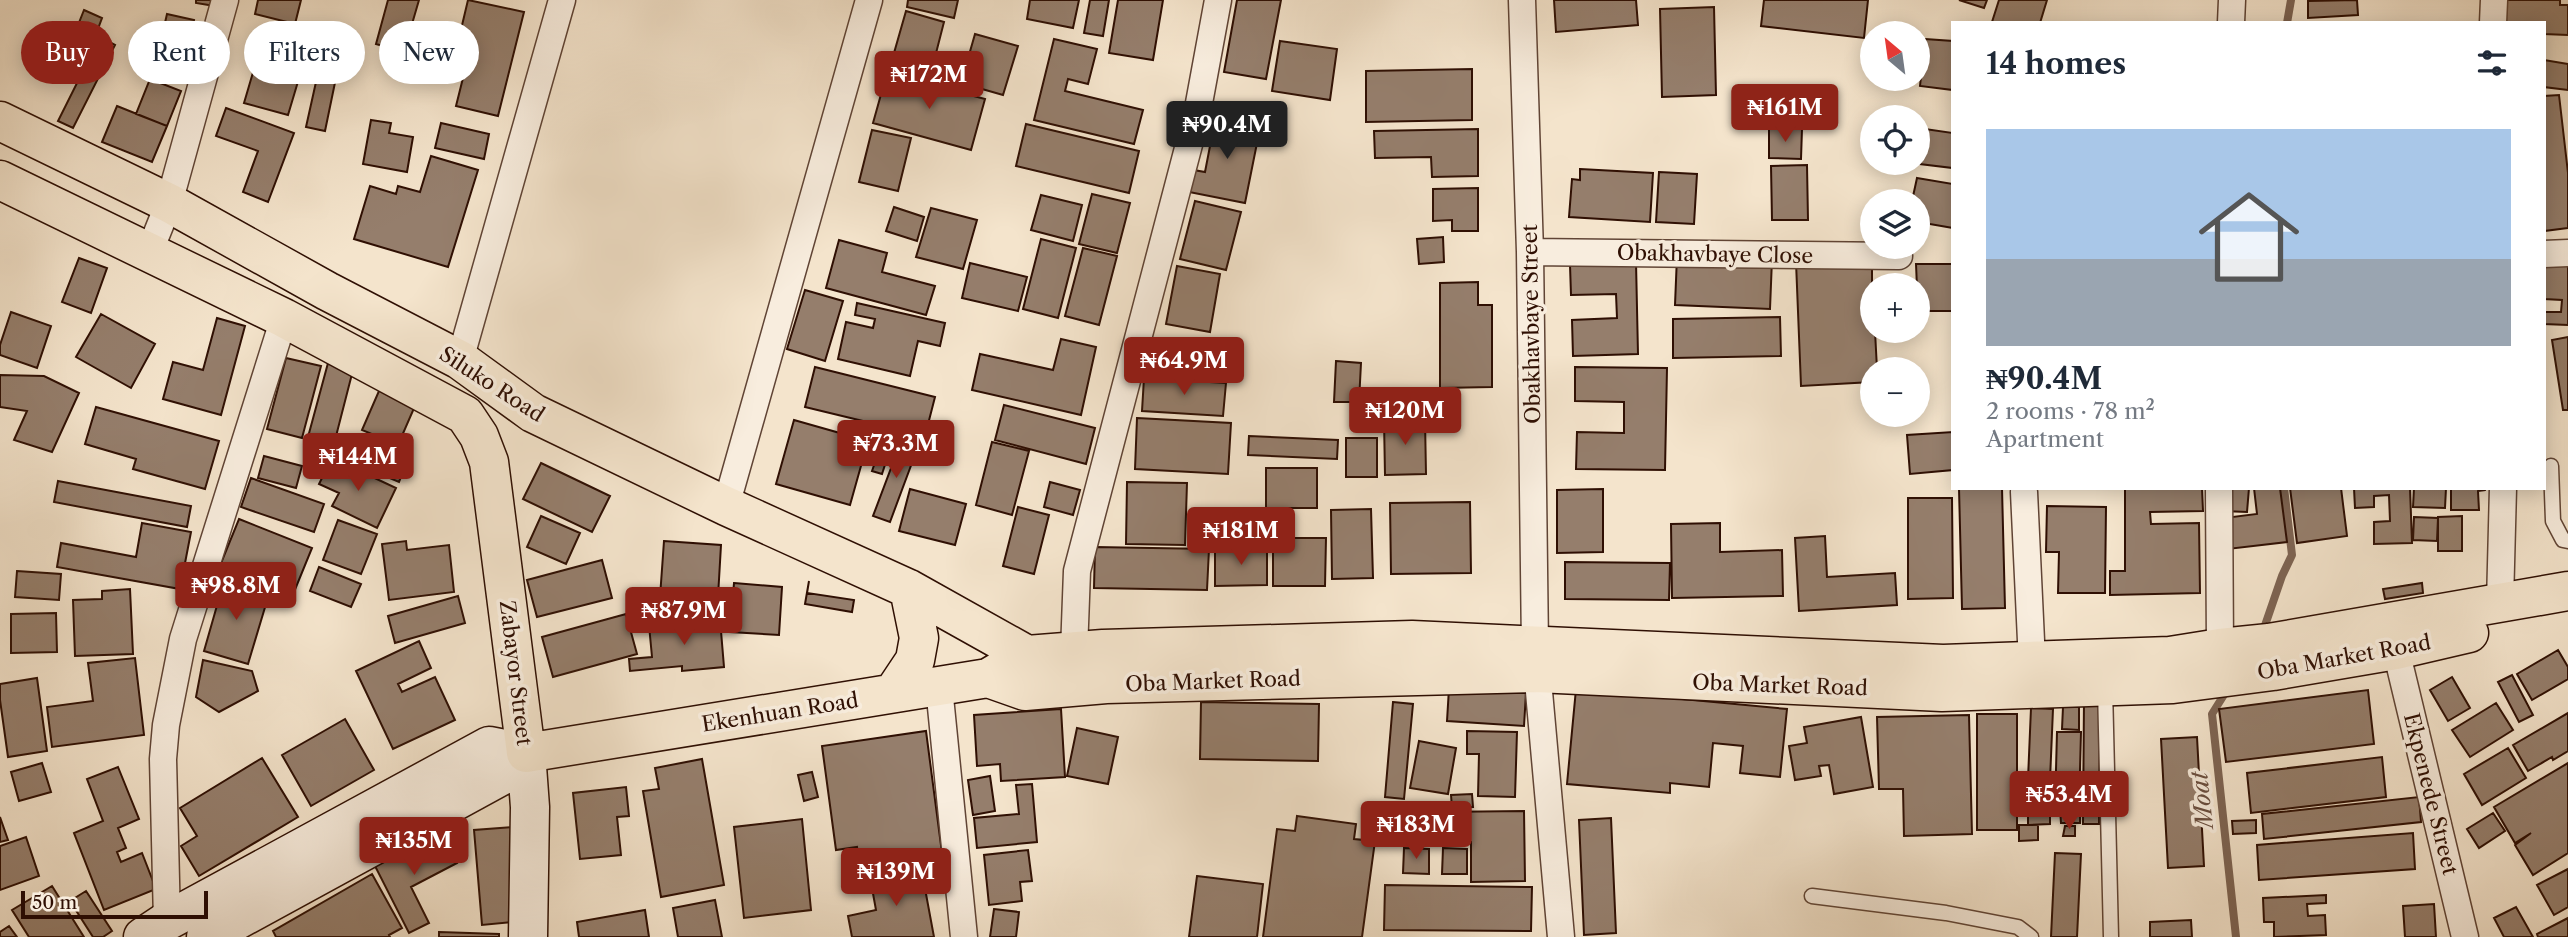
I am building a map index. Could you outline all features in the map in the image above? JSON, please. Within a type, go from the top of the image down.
[{"type":"main road","name":"Siluko Road","points":[[0,121],[169,203],[327,291],[460,360],[533,413],[726,506],[909,589],[1027,654]]},
{"type":"main road","name":"Siluko Road","points":[[0,180],[284,318],[466,415]]},
{"type":"main road","name":"Zabayor Street","points":[[466,415],[480,436],[489,462],[526,753],[530,807],[528,937]]},
{"type":"main road","points":[[893,694],[915,660],[919,638],[909,589]]},
{"type":"main road","name":"Oba Market Road","points":[[988,678],[1025,691],[1536,660],[1943,664],[2170,656],[2269,643],[2568,591]]},
{"type":"main road","name":"Oba Market Road","points":[[1027,654],[1412,640],[1536,660],[1942,692],[2185,682],[2273,671],[2396,650],[2489,628],[2568,615]]},
{"type":"main road","name":"Ekenhuan Road","points":[[155,929],[489,746],[526,753],[939,687],[988,678],[1027,654]]},
{"type":"main road","points":[[206,937],[500,776],[526,753]]},
{"type":"street","points":[[149,253],[169,203],[225,0]]},
{"type":"street","points":[[460,360],[562,0]]},
{"type":"street","points":[[726,506],[869,0]]},
{"type":"street","points":[[1074,651],[1077,571],[1197,114],[1218,0]]},
{"type":"street","name":"Obakhavbaye Street","points":[[1522,0],[1530,251],[1536,660],[1562,937]]},
{"type":"street","points":[[2231,21],[2232,0]]},
{"type":"street","points":[[2493,21],[2494,0]]},
{"type":"street","name":"Obakhavbaye Close","points":[[1530,251],[1860,255]]},
{"type":"street","points":[[2546,254],[2568,253]]},
{"type":"street","points":[[155,929],[163,760],[170,703],[183,639],[284,318]]},
{"type":"street","points":[[2219,490],[2220,648]]},
{"type":"street","points":[[2500,603],[2502,490]]},
{"type":"street","points":[[2024,492],[2032,662]]},
{"type":"street","name":"Ekpenede Street","points":[[2396,650],[2465,937]]},
{"type":"street","points":[[939,687],[964,937]]},
{"type":"lane","points":[[2551,466],[2553,521],[2563,540],[2568,541]]},
{"type":"lane","points":[[2105,687],[2112,937]]},
{"type":"lane","points":[[1812,895],[1946,913],[2018,928],[2031,937]]},
{"type":"building","points":[[196,0],[216,0],[215,6],[196,3]]},
{"type":"building","points":[[258,0],[301,0],[296,21],[283,21],[255,14]]},
{"type":"building","points":[[388,0],[419,0],[413,21],[382,21]]},
{"type":"building","points":[[468,0],[524,12],[498,116],[456,106],[462,84],[479,84],[479,21],[463,21]]},
{"type":"building","points":[[908,0],[958,0],[954,18],[907,7]]},
{"type":"building","points":[[1030,0],[1079,0],[1073,28],[1027,19]]},
{"type":"building","points":[[1090,0],[1109,0],[1103,36],[1084,33]]},
{"type":"building","points":[[1118,0],[1163,0],[1153,60],[1109,53]]},
{"type":"building","points":[[1237,0],[1281,0],[1266,79],[1224,72]]},
{"type":"building","points":[[1554,0],[1636,0],[1638,25],[1556,32]]},
{"type":"building","points":[[1764,0],[1868,0],[1866,21],[1860,21],[1860,38],[1761,26]]},
{"type":"building","points":[[1959,0],[1987,0],[1984,8]]},
{"type":"building","points":[[1999,0],[2047,0],[2041,21],[1992,21]]},
{"type":"building","points":[[2357,0],[2358,15],[2308,18],[2308,1]]},
{"type":"building","points":[[2504,0],[2560,0],[2560,5],[2568,5],[2568,35],[2546,34],[2546,21],[2503,21]]},
{"type":"building","points":[[1714,7],[1716,95],[1662,97],[1660,9]]},
{"type":"building","points":[[84,10],[102,18],[101,21],[80,21]]},
{"type":"building","points":[[906,11],[944,22],[934,61],[953,66],[949,82],[890,67]]},
{"type":"building","points":[[167,14],[194,20],[194,21],[165,21]]},
{"type":"building","points":[[975,34],[1018,46],[1003,95],[961,83]]},
{"type":"building","points":[[1054,39],[1097,49],[1088,84],[1068,79],[1065,91],[1143,110],[1134,144],[1034,120]]},
{"type":"building","points":[[1930,39],[1951,41],[1951,90],[1930,87]]},
{"type":"building","points":[[1280,41],[1337,49],[1330,100],[1272,91]]},
{"type":"building","points":[[2546,60],[2568,64],[2568,90],[2546,87]]},
{"type":"building","points":[[1472,69],[1472,120],[1366,122],[1366,71]]},
{"type":"building","points":[[887,73],[985,99],[971,150],[873,123]]},
{"type":"building","points":[[76,84],[95,84],[73,128],[58,121]]},
{"type":"building","points":[[148,84],[163,84],[181,91],[167,126],[136,114]]},
{"type":"building","points":[[250,84],[297,84],[288,115],[244,103]]},
{"type":"building","points":[[316,84],[335,84],[325,131],[306,127]]},
{"type":"building","points":[[2559,95],[2568,173],[2568,228],[2546,231],[2546,96]]},
{"type":"building","points":[[117,106],[167,126],[152,162],[102,142]]},
{"type":"building","points":[[226,108],[294,133],[268,202],[243,192],[258,151],[216,136]]},
{"type":"building","points":[[1216,115],[1261,123],[1245,203],[1184,191],[1188,169],[1205,172]]},
{"type":"building","points":[[371,120],[391,123],[389,133],[413,137],[407,172],[363,164]]},
{"type":"building","points":[[441,123],[489,134],[484,159],[435,148]]},
{"type":"building","points":[[1026,124],[1139,151],[1129,193],[1016,166]]},
{"type":"building","points":[[1478,129],[1478,176],[1432,177],[1431,157],[1375,158],[1374,131]]},
{"type":"building","points":[[1769,129],[1802,129],[1801,159],[1769,158]]},
{"type":"building","points":[[872,130],[911,138],[898,191],[859,182]]},
{"type":"building","points":[[1930,130],[1951,133],[1951,168],[1930,165]]},
{"type":"building","points":[[431,156],[478,170],[448,267],[354,239],[370,186],[396,194],[398,186],[420,192]]},
{"type":"building","points":[[1807,165],[1808,220],[1772,220],[1771,166]]},
{"type":"building","points":[[1580,169],[1653,173],[1650,222],[1569,217],[1572,179],[1580,180]]},
{"type":"building","points":[[1659,172],[1697,174],[1694,224],[1656,222]]},
{"type":"building","points":[[1917,178],[1951,184],[1951,228],[1930,224],[1930,189],[1915,189]]},
{"type":"building","points":[[1478,188],[1478,231],[1452,231],[1452,220],[1433,221],[1433,189]]},
{"type":"building","points":[[1092,194],[1130,203],[1117,253],[1079,244]]},
{"type":"building","points":[[1041,195],[1082,205],[1073,241],[1031,230]]},
{"type":"building","points":[[1195,201],[1241,212],[1226,270],[1180,259]]},
{"type":"building","points":[[894,207],[924,217],[917,241],[886,231]]},
{"type":"building","points":[[931,208],[977,220],[963,269],[916,257]]},
{"type":"building","points":[[1443,237],[1444,262],[1419,264],[1417,239]]},
{"type":"building","points":[[1041,239],[1076,248],[1058,318],[1023,309]]},
{"type":"building","points":[[839,240],[887,253],[882,272],[935,286],[926,315],[826,288]]},
{"type":"building","points":[[1083,248],[1117,256],[1099,325],[1065,316]]},
{"type":"building","points":[[1677,256],[1772,259],[1770,309],[1675,305]]},
{"type":"building","points":[[79,258],[107,268],[91,313],[62,302]]},
{"type":"building","points":[[1872,259],[1872,273],[1860,273],[1860,343],[1876,343],[1876,357],[1860,357],[1860,383],[1801,386],[1796,262]]},
{"type":"building","points":[[1636,262],[1638,354],[1573,356],[1572,320],[1617,318],[1616,294],[1571,295],[1570,265]]},
{"type":"building","points":[[970,263],[1027,277],[1018,311],[962,298]]},
{"type":"building","points":[[1916,264],[1951,264],[1951,311],[1930,311],[1930,273],[1916,273]]},
{"type":"building","points":[[2546,264],[2568,265],[2568,325],[2546,324],[2546,312],[2561,312],[2562,300],[2546,299]]},
{"type":"building","points":[[1177,266],[1220,274],[1210,332],[1166,324]]},
{"type":"building","points":[[1478,282],[1478,305],[1492,305],[1492,387],[1440,388],[1440,283]]},
{"type":"building","points":[[805,290],[843,301],[825,361],[787,349]]},
{"type":"building","points":[[857,303],[945,323],[940,346],[918,341],[910,376],[838,359],[846,322],[873,328],[875,319],[855,315]]},
{"type":"building","points":[[11,312],[51,326],[37,368],[0,355],[0,345]]},
{"type":"building","points":[[101,314],[155,344],[131,388],[76,357]]},
{"type":"building","points":[[1780,317],[1781,356],[1673,358],[1673,319]]},
{"type":"building","points":[[217,318],[245,326],[221,415],[163,399],[173,362],[203,370]]},
{"type":"building","points":[[2568,337],[2568,410],[2563,410],[2552,340]]},
{"type":"building","points":[[1061,339],[1096,347],[1081,415],[972,390],[980,354],[1053,370]]},
{"type":"building","points":[[286,358],[321,366],[302,438],[267,429]]},
{"type":"building","points":[[1336,361],[1361,363],[1359,402],[1334,402]]},
{"type":"building","points":[[328,363],[353,370],[334,444],[308,437]]},
{"type":"building","points":[[815,367],[935,397],[925,436],[805,407]]},
{"type":"building","points":[[1575,367],[1667,368],[1665,470],[1576,469],[1577,432],[1624,433],[1624,402],[1575,401]]},
{"type":"building","points":[[0,375],[44,376],[79,393],[52,452],[14,440],[27,411],[0,407]]},
{"type":"building","points":[[1144,378],[1226,383],[1223,416],[1142,411]]},
{"type":"building","points":[[382,384],[418,399],[398,445],[362,430]]},
{"type":"building","points":[[1004,405],[1095,428],[1086,464],[995,440]]},
{"type":"building","points":[[96,407],[219,441],[205,489],[133,469],[136,459],[85,444]]},
{"type":"building","points":[[1137,418],[1231,423],[1228,474],[1135,469]]},
{"type":"building","points":[[794,420],[868,441],[850,505],[776,484]]},
{"type":"building","points":[[1384,420],[1425,420],[1426,474],[1385,475]]},
{"type":"building","points":[[1951,432],[1951,470],[1910,474],[1907,435]]},
{"type":"building","points":[[1249,436],[1338,440],[1337,459],[1248,455]]},
{"type":"building","points":[[884,437],[893,440],[882,474],[872,471]]},
{"type":"building","points":[[1346,438],[1377,438],[1377,477],[1346,477]]},
{"type":"building","points":[[902,439],[919,444],[890,522],[873,516]]},
{"type":"building","points":[[992,442],[1029,451],[1012,515],[976,505]]},
{"type":"building","points":[[363,446],[393,458],[396,449],[410,455],[399,482],[356,464]]},
{"type":"building","points":[[264,456],[302,466],[296,488],[258,478]]},
{"type":"building","points":[[332,458],[396,488],[377,528],[332,506],[339,493],[319,484]]},
{"type":"building","points":[[541,463],[610,496],[592,532],[523,499]]},
{"type":"building","points":[[1266,468],[1317,468],[1317,508],[1266,508]]},
{"type":"building","points":[[251,478],[324,504],[314,532],[241,507]]},
{"type":"building","points":[[58,481],[191,506],[187,527],[54,502]]},
{"type":"building","points":[[1050,482],[1080,490],[1073,515],[1044,507]]},
{"type":"building","points":[[1127,482],[1187,483],[1185,545],[1126,544]]},
{"type":"building","points":[[910,489],[966,504],[955,545],[899,531]]},
{"type":"building","points":[[1603,489],[1603,552],[1557,553],[1557,490]]},
{"type":"building","points":[[1959,490],[2002,490],[2005,608],[1962,609]]},
{"type":"building","points":[[2125,490],[2202,490],[2203,511],[2150,512],[2151,524],[2199,523],[2200,593],[2110,595],[2110,571],[2125,571]]},
{"type":"building","points":[[2224,490],[2249,490],[2247,512],[2223,511]]},
{"type":"building","points":[[2254,490],[2280,490],[2287,542],[2228,549],[2224,518],[2257,514]]},
{"type":"building","points":[[2290,490],[2341,490],[2347,536],[2297,543]]},
{"type":"building","points":[[2354,490],[2410,490],[2412,543],[2374,544],[2374,522],[2390,521],[2389,495],[2374,496],[2374,507],[2355,508]]},
{"type":"building","points":[[2414,490],[2446,490],[2445,508],[2413,507]]},
{"type":"building","points":[[2451,490],[2485,490],[2478,491],[2479,510],[2451,510]]},
{"type":"building","points":[[1908,498],[1952,498],[1953,598],[1908,599]]},
{"type":"building","points":[[1470,502],[1471,573],[1391,574],[1390,503]]},
{"type":"building","points":[[2047,506],[2106,507],[2105,593],[2058,593],[2059,552],[2046,552]]},
{"type":"building","points":[[1018,507],[1049,515],[1034,574],[1003,566]]},
{"type":"building","points":[[1371,509],[1373,578],[1332,579],[1331,510]]},
{"type":"building","points":[[541,516],[580,533],[566,564],[527,547]]},
{"type":"building","points":[[2462,516],[2462,551],[2438,551],[2438,517]]},
{"type":"building","points":[[2414,517],[2438,518],[2437,541],[2413,540]]},
{"type":"building","points":[[239,519],[312,548],[292,597],[219,568]]},
{"type":"building","points":[[338,520],[377,534],[361,574],[323,560]]},
{"type":"building","points":[[142,523],[191,532],[180,589],[57,567],[61,543],[136,557]]},
{"type":"building","points":[[1720,523],[1720,552],[1782,550],[1783,596],[1672,598],[1671,524]]},
{"type":"building","points":[[1825,536],[1827,577],[1895,573],[1897,605],[1799,611],[1795,538]]},
{"type":"building","points":[[1273,538],[1326,538],[1325,586],[1273,586]]},
{"type":"building","points":[[406,541],[407,550],[449,545],[454,592],[389,600],[382,544]]},
{"type":"building","points":[[664,541],[721,545],[717,614],[659,611]]},
{"type":"building","points":[[1095,547],[1209,549],[1207,590],[1094,588]]},
{"type":"building","points":[[1267,549],[1267,585],[1215,586],[1215,550]]},
{"type":"building","points":[[602,560],[612,598],[537,617],[527,580]]},
{"type":"building","points":[[1565,562],[1670,563],[1669,600],[1565,599]]},
{"type":"building","points":[[319,567],[361,584],[351,607],[310,591]]},
{"type":"building","points":[[17,571],[61,574],[59,600],[15,597]]},
{"type":"building","points":[[224,581],[269,594],[248,664],[204,651]]},
{"type":"building","points":[[809,581],[807,593],[854,600],[852,612],[805,604]]},
{"type":"building","points":[[734,583],[782,587],[779,635],[730,632]]},
{"type":"building","points":[[2422,583],[2423,593],[2385,599],[2383,589]]},
{"type":"building","points":[[130,589],[133,654],[75,656],[73,600],[102,599],[102,591]]},
{"type":"building","points":[[458,596],[465,623],[395,643],[388,616]]},
{"type":"building","points":[[56,613],[57,652],[11,653],[11,614]]},
{"type":"building","points":[[626,614],[637,654],[553,677],[542,637]]},
{"type":"building","points":[[720,619],[724,667],[682,671],[682,666],[630,671],[629,659],[652,657],[649,625]]},
{"type":"building","points":[[419,641],[431,668],[398,684],[402,692],[435,677],[455,720],[393,749],[356,671]]},
{"type":"building","points":[[2558,650],[2568,667],[2568,679],[2532,700],[2517,674]]},
{"type":"building","points":[[135,658],[144,735],[52,747],[47,707],[93,701],[88,663]]},
{"type":"building","points":[[203,660],[252,671],[258,691],[219,712],[196,697]]},
{"type":"building","points":[[2512,675],[2533,715],[2519,722],[2498,682]]},
{"type":"building","points":[[2452,677],[2470,708],[2448,721],[2430,690]]},
{"type":"building","points":[[37,678],[47,751],[8,757],[0,684]]},
{"type":"building","points":[[1449,688],[1526,693],[1524,726],[1447,721]]},
{"type":"building","points":[[1576,689],[1787,709],[1780,777],[1740,773],[1743,746],[1713,743],[1709,787],[1670,783],[1670,793],[1567,784]]},
{"type":"building","points":[[2368,690],[2374,744],[2226,762],[2219,709]]},
{"type":"building","points":[[2084,700],[2100,700],[2099,824],[2083,824]]},
{"type":"building","points":[[1201,702],[1319,704],[1318,761],[1200,759]]},
{"type":"building","points":[[1393,702],[1413,704],[1404,799],[1385,797]]},
{"type":"building","points":[[2496,703],[2513,730],[2470,757],[2452,730]]},
{"type":"building","points":[[2063,707],[2079,707],[2079,730],[2062,729]]},
{"type":"building","points":[[2031,708],[2053,709],[2050,780],[2028,779]]},
{"type":"building","points":[[1061,709],[1065,777],[1001,781],[1000,764],[977,766],[974,715]]},
{"type":"building","points":[[2568,713],[2568,751],[2528,771],[2513,745]]},
{"type":"building","points":[[1977,714],[2017,714],[2017,830],[1977,830]]},
{"type":"building","points":[[1969,715],[1972,834],[1904,836],[1903,789],[1879,789],[1877,717]]},
{"type":"building","points":[[1861,717],[1873,787],[1834,794],[1829,765],[1819,766],[1821,776],[1795,780],[1789,746],[1807,743],[1804,727]]},
{"type":"building","points":[[345,719],[374,770],[311,806],[282,755]]},
{"type":"building","points":[[1077,728],[1118,737],[1108,784],[1067,776]]},
{"type":"building","points":[[926,731],[942,853],[859,864],[857,847],[836,850],[822,746]]},
{"type":"building","points":[[1467,731],[1517,732],[1515,797],[1478,796],[1479,754],[1467,754]]},
{"type":"building","points":[[2057,732],[2081,732],[2079,807],[2055,807]]},
{"type":"building","points":[[2197,737],[2204,866],[2168,868],[2161,739]]},
{"type":"building","points":[[1419,741],[1456,748],[1448,794],[1410,788]]},
{"type":"building","points":[[2508,748],[2526,778],[2482,805],[2464,774]]},
{"type":"building","points":[[2382,757],[2386,797],[2251,813],[2247,773]]},
{"type":"building","points":[[262,758],[298,817],[199,876],[181,846],[197,836],[180,808]]},
{"type":"building","points":[[702,759],[724,885],[661,897],[643,791],[659,789],[655,768]]},
{"type":"building","points":[[42,763],[51,792],[19,801],[11,772]]},
{"type":"building","points":[[2568,763],[2568,853],[2533,875],[2515,845],[2531,833],[2515,843],[2494,807]]},
{"type":"building","points":[[118,767],[139,819],[118,828],[126,848],[117,852],[121,862],[142,853],[156,889],[104,910],[74,833],[103,821],[87,779]]},
{"type":"building","points":[[812,772],[818,797],[804,801],[798,775]]},
{"type":"building","points":[[990,776],[995,811],[973,815],[968,780]]},
{"type":"building","points":[[1032,784],[1037,842],[977,848],[974,818],[1019,814],[1016,785]]},
{"type":"building","points":[[2050,784],[2050,824],[2028,825],[2028,785]]},
{"type":"building","points":[[626,787],[629,816],[617,817],[621,855],[580,859],[573,793]]},
{"type":"building","points":[[1472,794],[1473,807],[1452,808],[1451,795]]},
{"type":"building","points":[[2419,797],[2421,822],[2264,839],[2262,814]]},
{"type":"building","points":[[2060,809],[2080,809],[2080,823],[2061,823]]},
{"type":"building","points":[[1524,811],[1525,881],[1471,882],[1471,842],[1438,842],[1437,812]]},
{"type":"building","points":[[2493,813],[2505,831],[2479,848],[2467,829]]},
{"type":"building","points":[[1297,816],[1356,824],[1354,839],[1375,841],[1362,937],[1263,937],[1277,829],[1295,831]]},
{"type":"building","points":[[0,817],[8,840],[0,842]]},
{"type":"building","points":[[1611,818],[1616,933],[1584,935],[1579,820]]},
{"type":"building","points":[[802,819],[811,910],[744,918],[734,827]]},
{"type":"building","points":[[2256,820],[2256,833],[2233,834],[2232,821]]},
{"type":"building","points":[[2019,825],[2038,825],[2038,840],[2019,841]]},
{"type":"building","points":[[2065,826],[2075,826],[2075,836],[2063,836]]},
{"type":"building","points":[[514,827],[522,921],[482,925],[474,830]]},
{"type":"building","points":[[442,833],[457,863],[411,887],[429,923],[409,933],[375,866]]},
{"type":"building","points":[[2413,833],[2415,869],[2259,880],[2257,845]]},
{"type":"building","points":[[26,837],[39,876],[0,890],[0,846]]},
{"type":"building","points":[[1404,848],[1429,849],[1429,874],[1403,873]]},
{"type":"building","points":[[1443,848],[1467,849],[1467,874],[1442,874]]},
{"type":"building","points":[[1028,850],[1032,881],[1020,882],[1022,901],[989,905],[984,855]]},
{"type":"building","points":[[2055,853],[2081,854],[2077,937],[2051,937]]},
{"type":"building","points":[[921,867],[934,937],[852,937],[848,916],[876,910],[870,877]]},
{"type":"building","points":[[2568,869],[2568,907],[2554,915],[2537,885]]},
{"type":"building","points":[[372,874],[402,928],[389,935],[390,937],[276,937],[273,931]]},
{"type":"building","points":[[1197,876],[1263,884],[1257,937],[1189,937]]},
{"type":"building","points":[[1385,885],[1532,887],[1531,931],[1384,930]]},
{"type":"building","points":[[52,886],[84,937],[29,937],[12,910]]},
{"type":"building","points":[[86,891],[112,931],[103,937],[93,937],[70,901]]},
{"type":"building","points":[[2326,895],[2326,903],[2307,904],[2308,916],[2325,915],[2326,935],[2274,937],[2274,922],[2264,922],[2263,898]]},
{"type":"building","points":[[715,900],[722,937],[678,937],[673,908]]},
{"type":"building","points":[[2434,904],[2436,937],[2405,937],[2403,906]]},
{"type":"building","points":[[2516,907],[2533,937],[2504,937],[2494,918]]},
{"type":"building","points":[[994,909],[1019,912],[1016,937],[990,937]]},
{"type":"building","points":[[645,910],[649,937],[579,937],[577,922]]},
{"type":"building","points":[[2568,918],[2568,937],[2538,937],[2537,934]]},
{"type":"building","points":[[2191,920],[2192,937],[2150,937],[2150,922]]},
{"type":"building","points":[[9,926],[17,937],[0,937],[0,932]]},
{"type":"building","points":[[439,932],[499,934],[499,937],[439,937]]},
{"type":"waterway","points":[[2287,21],[2291,0]]},
{"type":"waterway","points":[[2262,634],[2292,555],[2284,490]]},
{"type":"waterway","name":"Moat","points":[[2227,690],[2212,714],[2236,937]]}]
